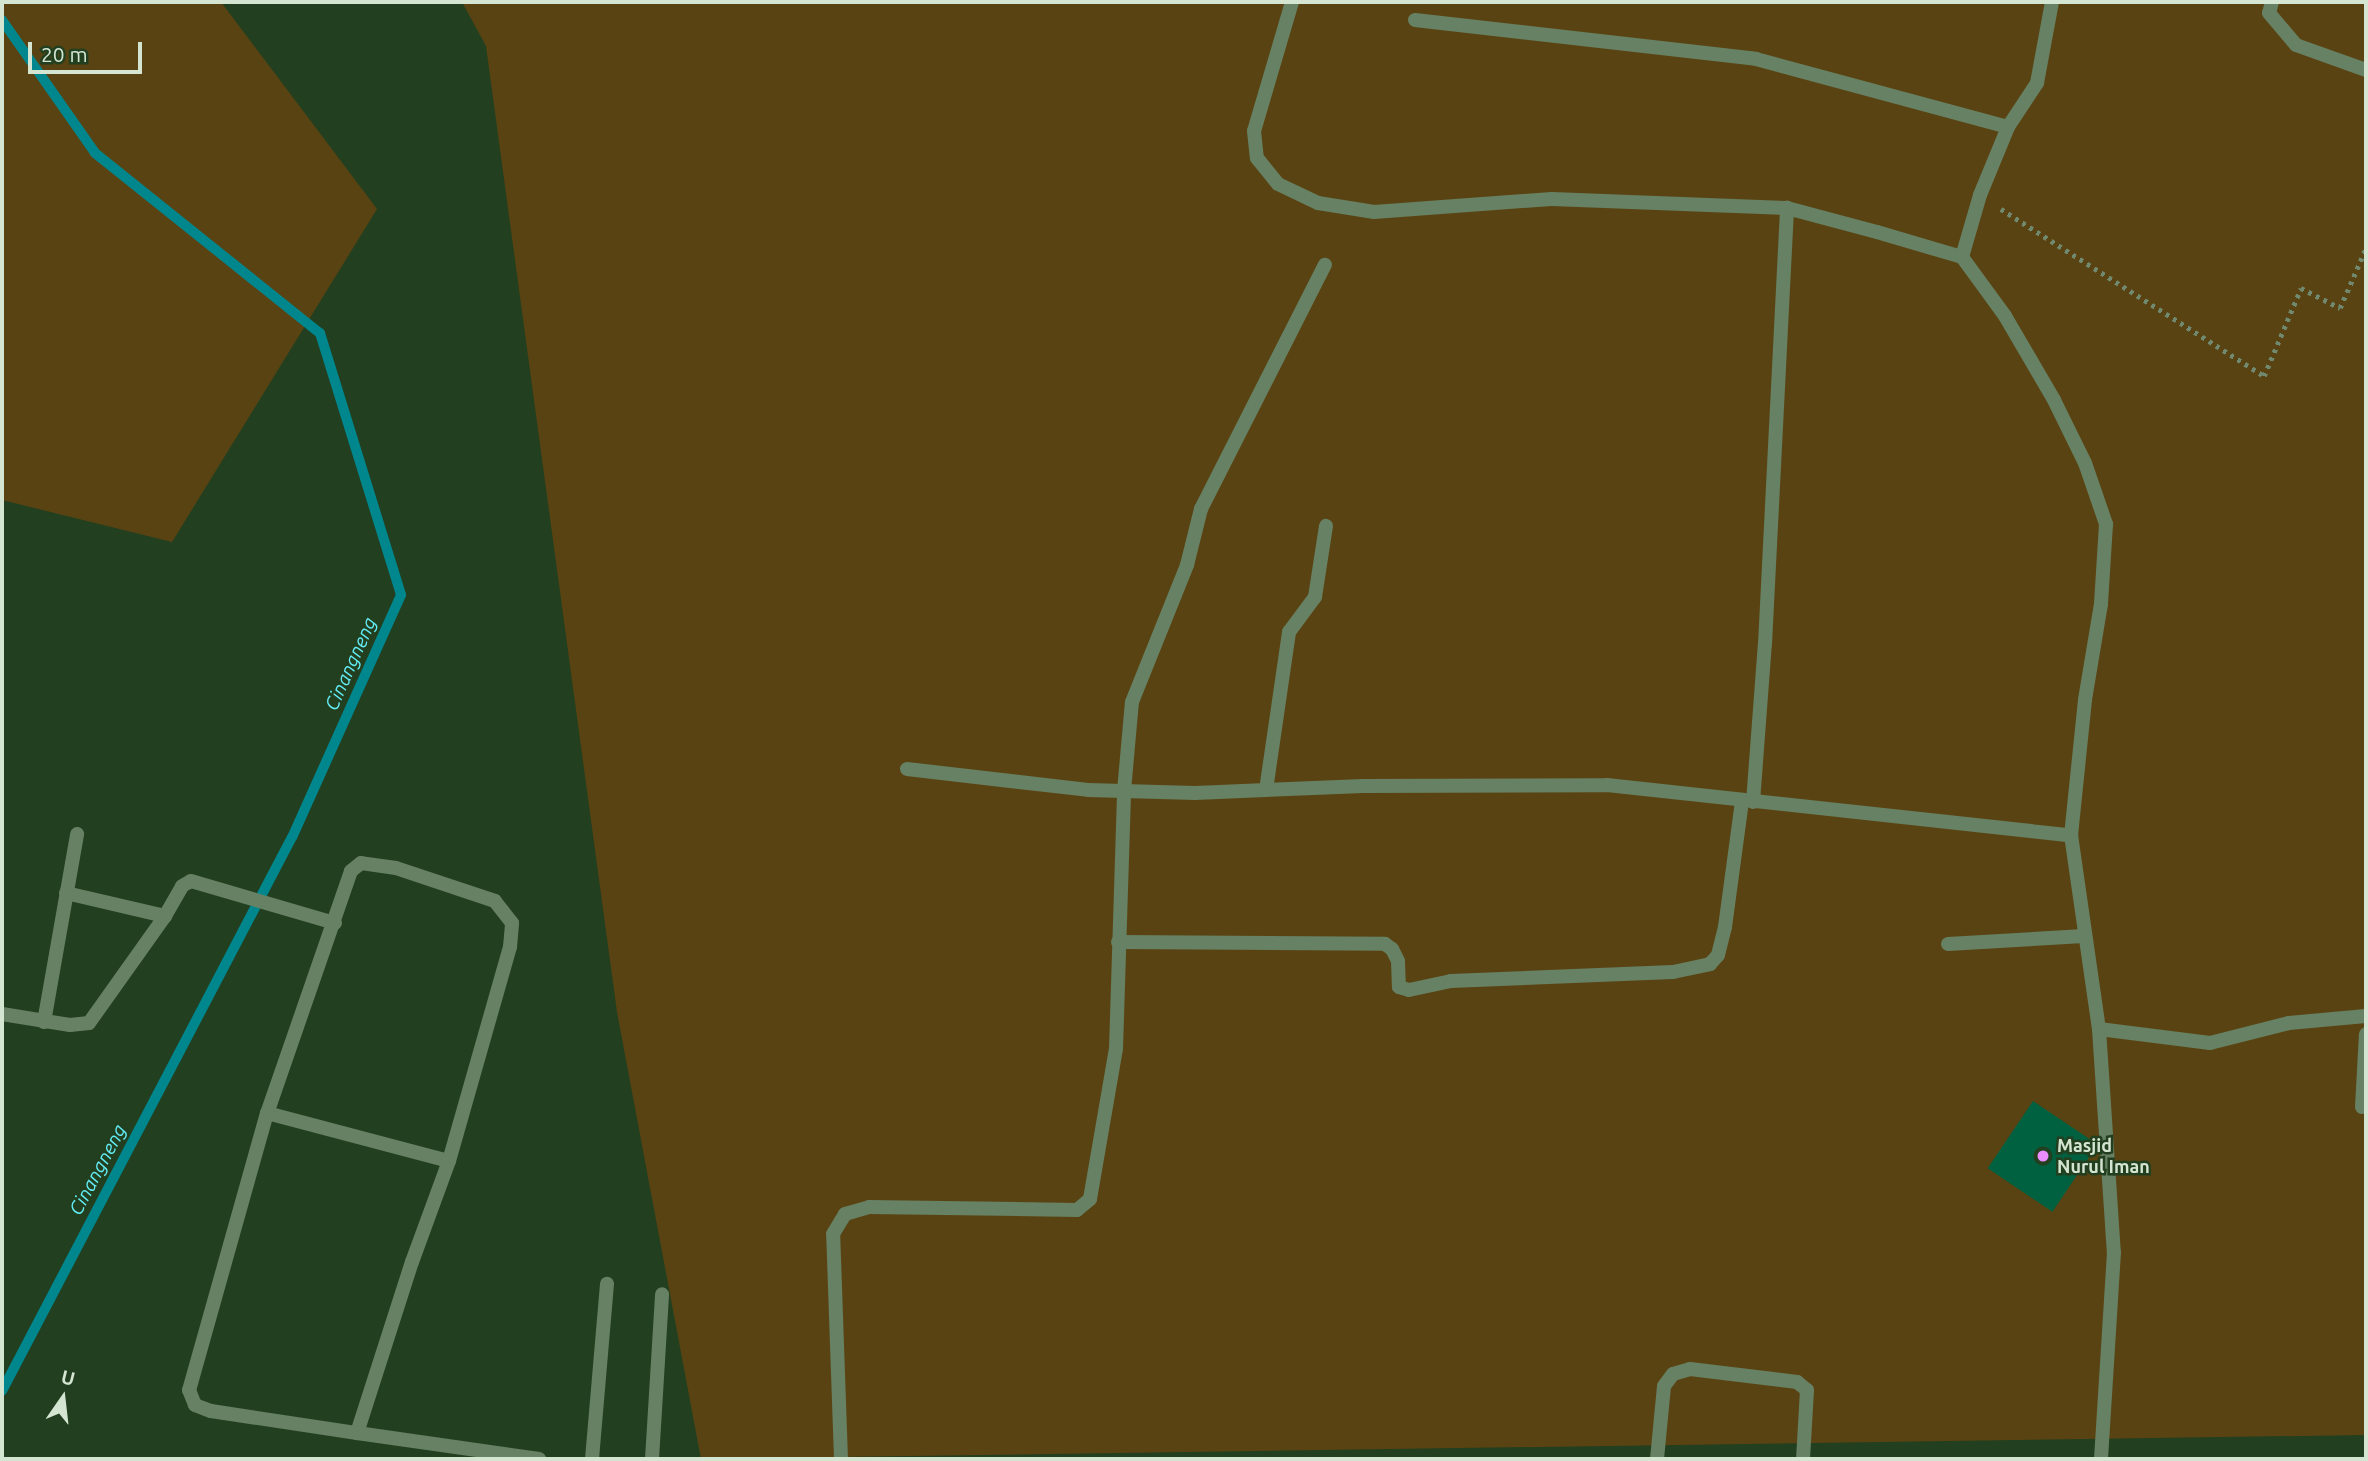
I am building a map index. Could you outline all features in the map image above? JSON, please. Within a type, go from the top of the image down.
[{"type":"street","points":[[1292,2],[1254,131],[1257,158],[1278,184],[1318,203],[1374,212],[1552,199],[1787,208],[1962,257],[2005,316],[2054,400],[2085,463],[2106,524],[2101,604],[2085,700],[2071,835],[2099,1029],[2115,1252],[2101,1459]]},
{"type":"street","points":[[1962,257],[1980,195],[2008,127],[2037,83],[2052,2]]},
{"type":"street","points":[[2272,2],[2269,13],[2295,45],[2366,70]]},
{"type":"street","points":[[1415,20],[1756,59],[2008,127]]},
{"type":"street","points":[[1118,942],[1385,944],[1392,949],[1398,961],[1399,987],[1409,990],[1451,981],[1673,972],[1710,964],[1718,955],[1725,927],[1748,802],[1765,643],[1787,208]]},
{"type":"street","points":[[841,1459],[834,1234],[845,1214],[869,1207],[1077,1210],[1090,1199],[1116,1049],[1124,791],[1132,702],[1187,565],[1201,509],[1325,265]]},
{"type":"street","points":[[1266,790],[1289,632],[1315,597],[1326,526]]},
{"type":"street","points":[[907,769],[1124,791],[1195,793],[1363,786],[1607,785],[2071,835]]},
{"type":"street","points":[[44,1022],[77,834]]},
{"type":"street","points":[[357,1433],[412,1262],[449,1161],[510,947],[512,923],[495,901],[396,868],[362,863],[351,871],[267,1113],[189,1390],[195,1405],[211,1411],[357,1433],[539,1459]]},
{"type":"street","points":[[2,1014],[44,1022],[89,1023],[187,882],[204,883],[335,923]]},
{"type":"street","points":[[66,893],[165,916]]},
{"type":"street","points":[[1948,944],[2084,936]]},
{"type":"street","points":[[2099,1029],[2210,1043],[2288,1023],[2366,1016]]},
{"type":"street","points":[[2362,1107],[2366,1034]]},
{"type":"street","points":[[267,1113],[449,1161]]},
{"type":"street","points":[[592,1459],[607,1284]]},
{"type":"street","points":[[652,1459],[662,1294]]},
{"type":"street","points":[[1657,1459],[1664,1386],[1673,1374],[1690,1368],[1797,1382],[1807,1390],[1809,1412],[1803,1459]]},
{"type":"path","points":[[1980,195],[2264,376],[2301,288],[2340,308],[2366,248]]},
{"type":"shaded area","points":[[2,2],[221,2],[377,209],[172,542],[2,500]]},
{"type":"shaded area","points":[[462,2],[2366,2],[2366,1435],[701,1459],[617,1012],[486,46]]},
{"type":"building","name":"Masjid Nurul Iman","points":[[2033,1101],[2098,1145],[2052,1212],[1988,1168]]},
{"type":"waterway","name":"Cinangneng","points":[[2,20],[95,153],[320,333],[401,595],[292,837],[2,1391]]},
{"type":"place","name":"Masjid Nurul Iman","points":[[2043,1156]]}]
